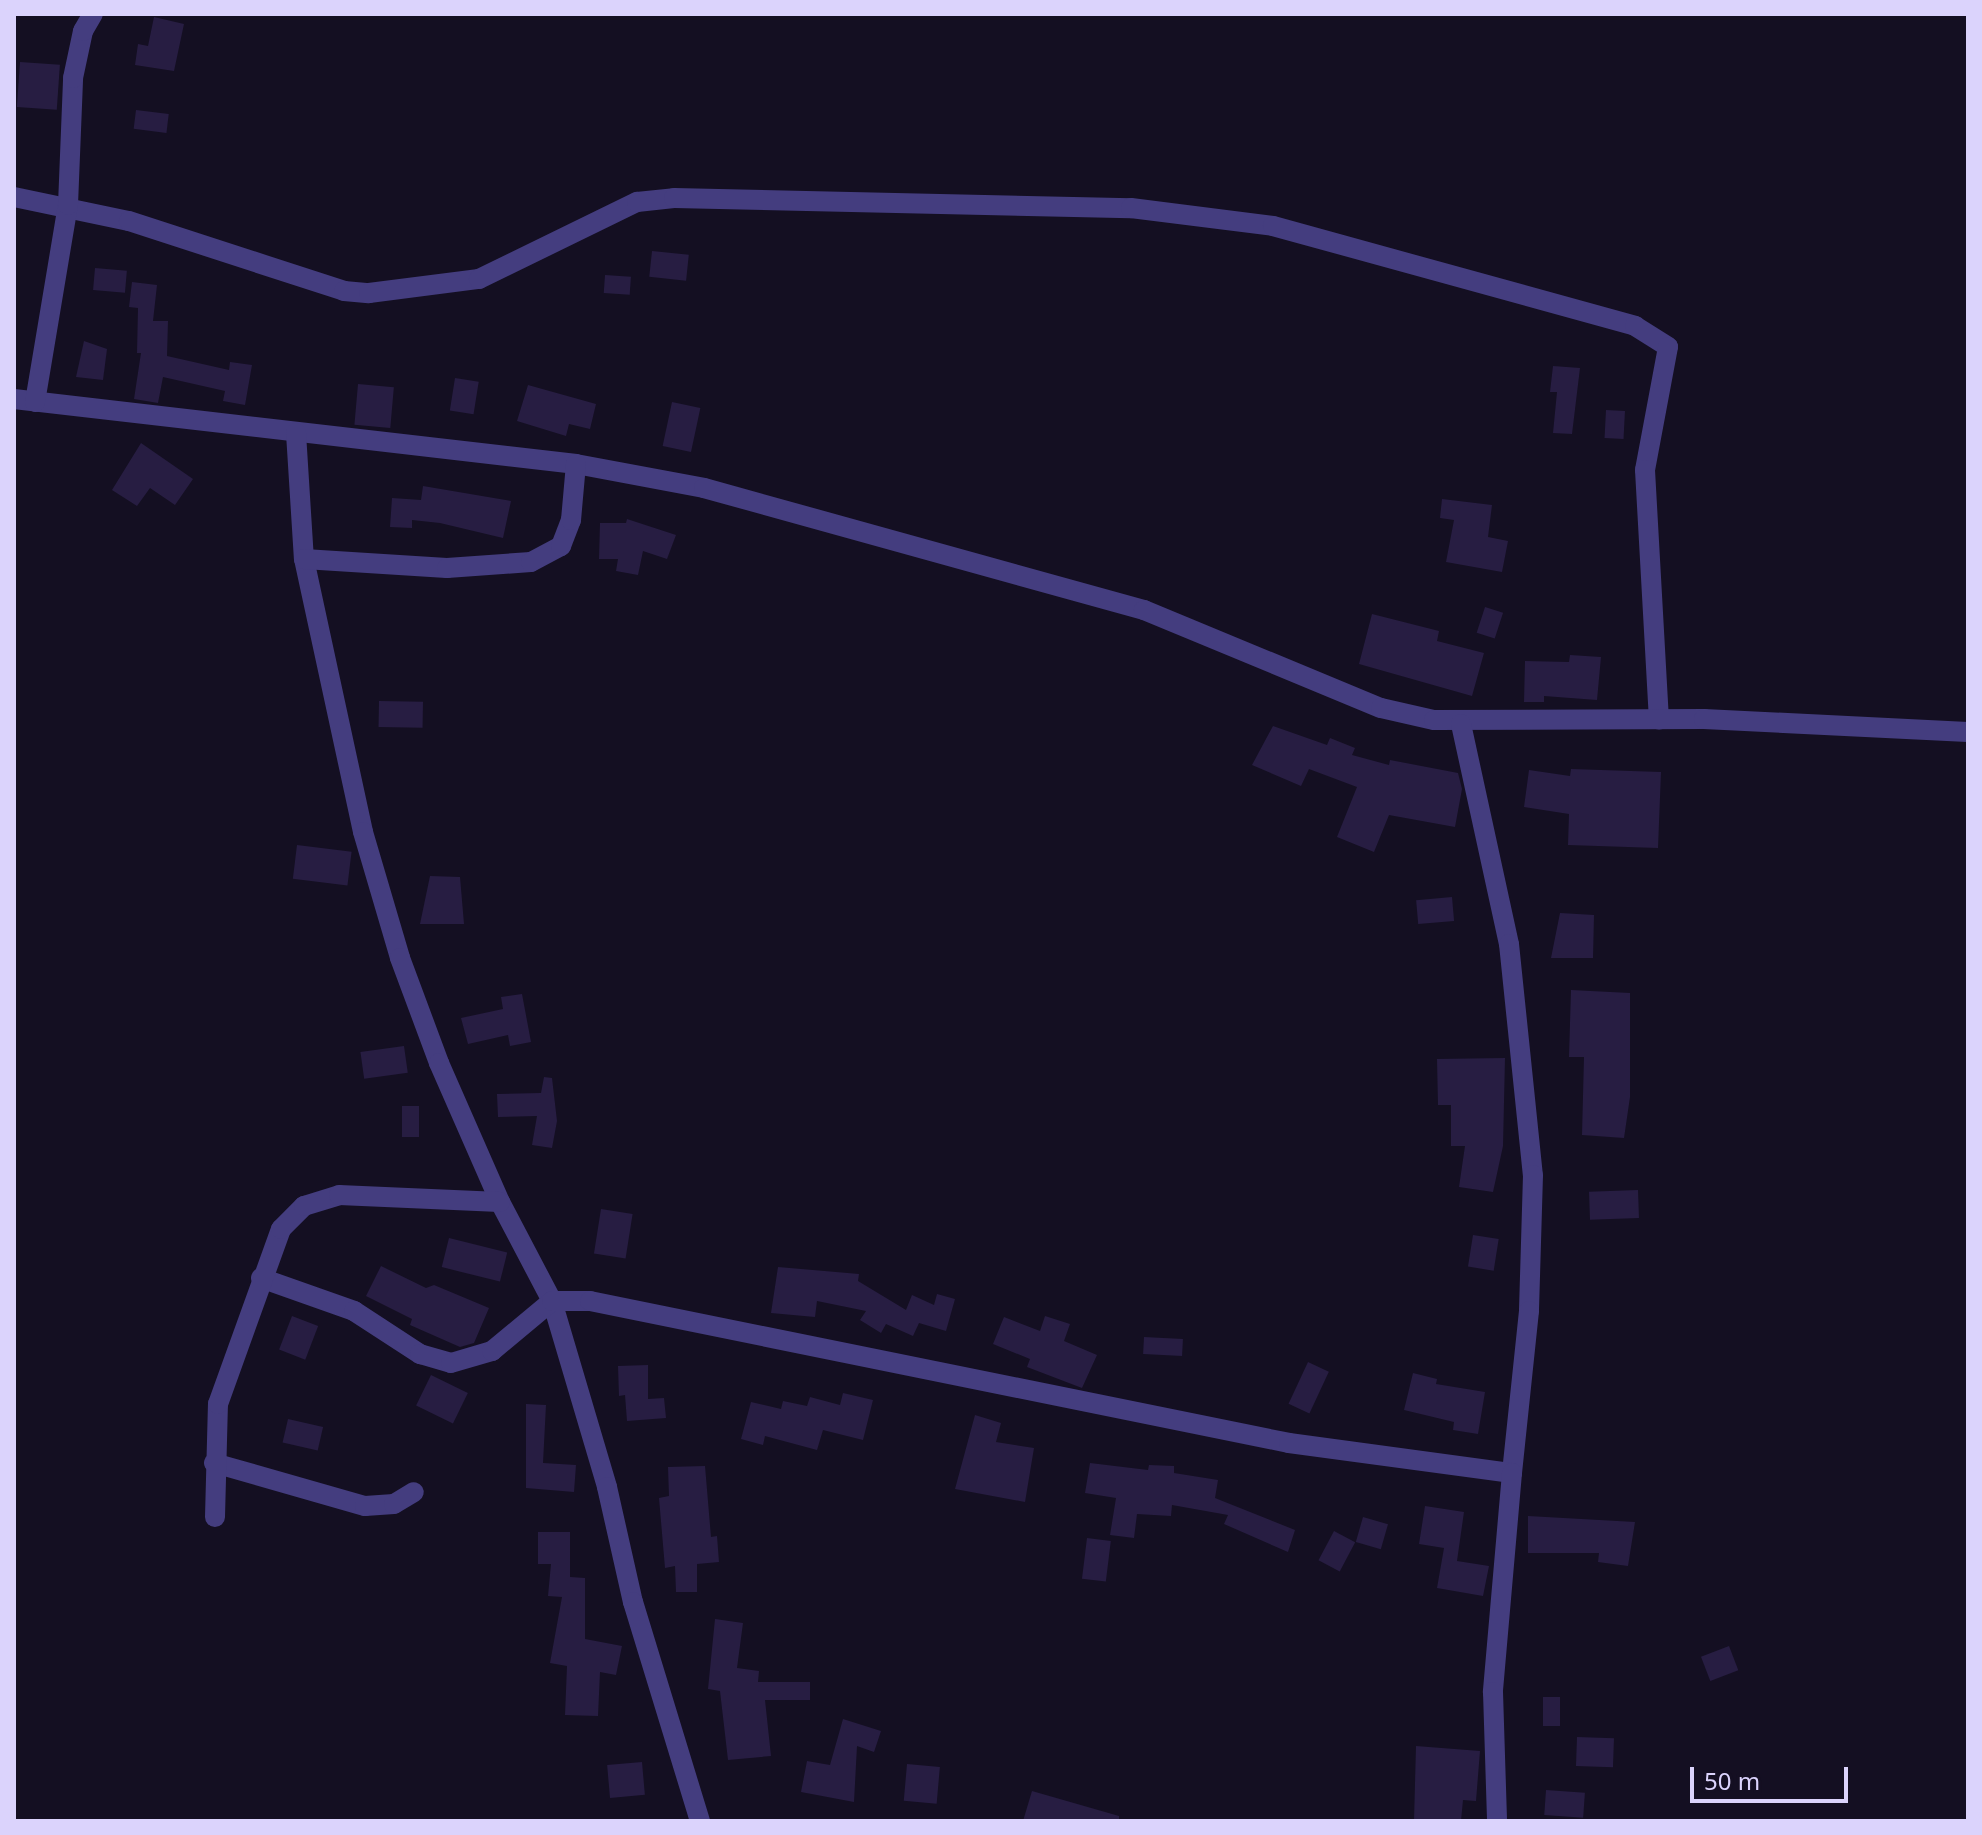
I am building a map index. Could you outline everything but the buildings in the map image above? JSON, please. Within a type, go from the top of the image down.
[{"type":"street","points":[[35,402],[68,205],[73,78],[83,31],[93,14]]},
{"type":"street","points":[[14,197],[68,205],[238,252],[344,291],[369,293],[479,279],[569,232],[650,201],[1131,208],[1273,226],[1635,326],[1668,347],[1645,470],[1659,720]]},
{"type":"street","points":[[14,399],[576,464],[704,488],[1027,575],[1144,610],[1381,708],[1461,724],[1659,720],[1867,723],[1968,732]]},
{"type":"street","points":[[296,433],[304,559],[363,832],[400,958],[439,1063],[500,1202],[552,1301],[607,1487],[633,1602],[700,1821]]},
{"type":"street","points":[[304,559],[447,568],[531,562],[561,546],[571,520],[576,464]]},
{"type":"street","points":[[1461,724],[1509,944],[1533,1175],[1529,1311],[1493,1692],[1497,1821]]},
{"type":"street","points":[[215,1517],[214,1463],[218,1404],[281,1229],[304,1206],[324,1197],[500,1202]]},
{"type":"street","points":[[261,1278],[354,1311],[420,1354],[451,1363],[492,1351],[552,1301],[590,1301],[1289,1443],[1512,1473]]},
{"type":"street","points":[[214,1463],[365,1506],[394,1504],[414,1492]]}]
